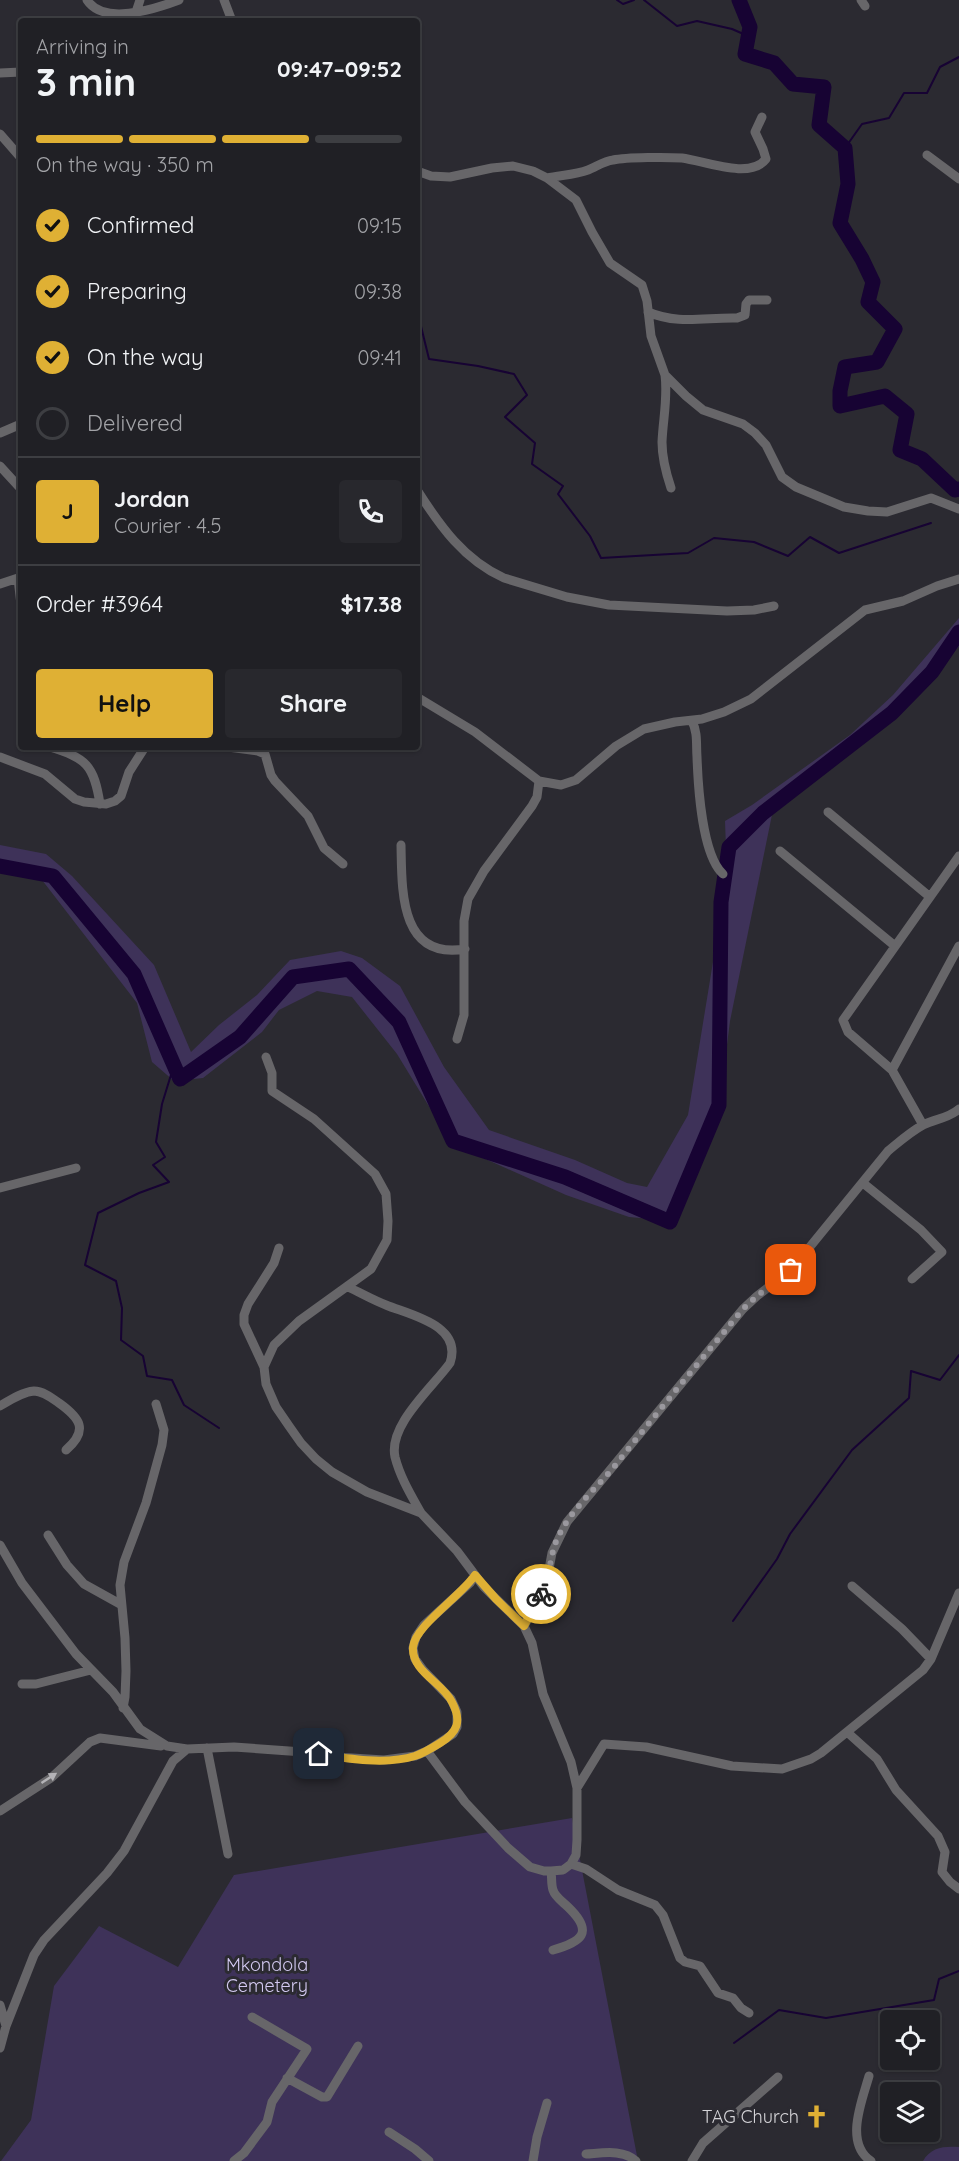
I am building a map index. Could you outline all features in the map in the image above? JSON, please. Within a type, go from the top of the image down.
[{"type":"street","points":[[87,0],[90,5],[103,13],[136,12],[179,0]]},
{"type":"street","points":[[136,12],[140,0]]},
{"type":"street","points":[[224,0],[231,18]]},
{"type":"street","points":[[0,73],[18,72]]},
{"type":"street","points":[[547,178],[587,171],[605,162],[622,159],[681,158],[721,167],[753,169],[766,159],[755,132],[762,117]]},
{"type":"street","points":[[0,135],[18,155]]},
{"type":"street","points":[[927,154],[959,179]]},
{"type":"street","points":[[420,172],[430,176],[450,177],[513,166],[533,171],[547,178],[576,200],[610,263],[642,285],[651,336],[665,375],[667,397],[662,440],[664,466],[671,488]]},
{"type":"street","points":[[648,312],[661,318],[676,320],[737,318],[745,315],[746,304],[749,300],[767,300]]},
{"type":"street","points":[[665,375],[703,410],[742,424],[755,433],[765,445],[782,477],[819,498],[844,507],[868,511],[895,510],[931,498],[959,509]]},
{"type":"street","points":[[0,433],[18,425]]},
{"type":"street","points":[[0,466],[18,486]]},
{"type":"street","points":[[420,494],[462,551],[504,578],[567,597],[609,605],[727,611],[754,610],[774,606]]},
{"type":"street","points":[[0,584],[18,577]]},
{"type":"street","points":[[420,699],[475,732],[539,781],[561,785],[576,780],[616,746],[638,732],[662,724],[713,716],[750,699],[865,610],[903,601],[959,579]]},
{"type":"street","points":[[692,721],[697,736],[699,790],[706,832],[714,861],[723,874]]},
{"type":"street","points":[[59,750],[75,755],[89,767],[96,784],[100,804]]},
{"type":"street","points":[[0,757],[45,774],[75,799],[100,804],[110,803],[121,796],[129,772],[142,750]]},
{"type":"street","points":[[244,750],[265,754],[275,781],[308,816],[324,848],[344,864]]},
{"type":"street","points":[[457,1039],[464,1015],[465,910],[473,888],[532,806],[537,797],[539,781]]},
{"type":"street","points":[[828,812],[930,897]]},
{"type":"street","points":[[400,845],[402,895],[412,927],[437,949],[449,951],[465,949]]},
{"type":"street","points":[[780,851],[895,946]]},
{"type":"street","points":[[923,1125],[892,1070],[848,1032],[843,1020],[959,856]]},
{"type":"street","points":[[892,1070],[959,946]]},
{"type":"street","points":[[264,1367],[274,1345],[285,1333],[371,1269],[387,1240],[388,1221],[386,1194],[375,1174],[314,1119],[272,1091],[272,1074],[266,1057]]},
{"type":"street","points":[[524,1626],[546,1585],[552,1553],[558,1537],[575,1510],[619,1462],[743,1309],[791,1270],[888,1151],[905,1136],[923,1125],[951,1115],[959,1109]]},
{"type":"street","points":[[0,1188],[76,1168]]},
{"type":"street","points":[[863,1183],[921,1230],[942,1252],[912,1279]]},
{"type":"street","points":[[279,1248],[274,1263],[248,1304],[244,1315],[244,1324],[264,1367],[266,1384],[276,1407],[301,1443],[332,1472],[367,1492],[421,1513]]},
{"type":"street","points":[[348,1287],[384,1305],[431,1323],[445,1333],[450,1340],[452,1356],[450,1363],[400,1427],[394,1441],[395,1456],[407,1487],[421,1513],[457,1551],[490,1593],[524,1626],[532,1643],[543,1694],[571,1762],[577,1788],[578,1840],[576,1855],[571,1864],[563,1870],[551,1871],[530,1867],[508,1848],[465,1802],[427,1751]]},
{"type":"street","points":[[0,1406],[25,1392],[34,1391],[56,1401],[72,1412],[79,1423],[79,1433],[66,1450]]},
{"type":"street","points":[[123,1708],[125,1638],[120,1585],[124,1562],[146,1503],[162,1445],[164,1430],[156,1404]]},
{"type":"street","points":[[48,1535],[67,1565],[84,1584],[120,1604]]},
{"type":"street","points":[[0,1545],[22,1583],[76,1654],[113,1692],[140,1729],[167,1746]]},
{"type":"street","points":[[0,1810],[57,1773],[90,1742],[100,1738],[187,1749],[261,1749],[367,1759],[415,1756],[427,1751],[453,1734],[457,1727],[457,1712],[451,1699],[415,1659],[413,1648],[416,1637],[424,1625],[475,1575]]},
{"type":"street","points":[[852,1586],[902,1629],[931,1659]]},
{"type":"street","points":[[577,1788],[604,1744],[646,1747],[732,1766],[783,1769],[811,1759],[915,1678],[931,1659],[959,1594]]},
{"type":"street","points":[[22,1684],[42,1683],[92,1670]]},
{"type":"street","points":[[847,1732],[877,1759],[896,1790],[938,1836],[945,1852],[942,1872],[959,1889]]},
{"type":"street","points":[[207,1748],[228,1854]]},
{"type":"street","points":[[0,2048],[6,2026],[34,1955],[124,1851],[174,1761],[187,1749]]},
{"type":"street","points":[[571,1864],[586,1869],[618,1890],[655,1905],[663,1915],[680,1958],[685,1962],[700,1966],[718,1993],[733,1998],[741,2008],[749,2013]]},
{"type":"street","points":[[551,1871],[553,1890],[576,1915],[583,1928],[574,1944],[553,1950]]},
{"type":"street","points":[[0,2005],[6,2026]]},
{"type":"street","points":[[0,2017],[6,2026]]},
{"type":"street","points":[[234,2161],[244,2153],[267,2122],[269,2108],[307,2049],[252,2017]]},
{"type":"street","points":[[287,2078],[322,2097],[327,2097],[358,2046]]},
{"type":"street","points":[[869,2076],[856,2128],[860,2149],[871,2161]]},
{"type":"street","points":[[692,2161],[703,2144],[778,2077]]},
{"type":"street","points":[[534,2161],[537,2137],[547,2103]]},
{"type":"street","points":[[389,2132],[429,2161]]},
{"type":"street","points":[[586,2154],[619,2153],[631,2156],[636,2161]]},
{"type":"green space","points":[[959,618],[959,646],[910,696],[862,737],[775,800],[730,1021],[719,1108],[674,1221],[629,1217],[566,1195],[452,1144],[397,1054],[352,997],[317,991],[279,1010],[262,1032],[203,1078],[174,1081],[152,1062],[137,1003],[42,880],[0,871],[0,845],[46,854],[72,876],[154,965],[191,1052],[219,1025],[257,995],[290,960],[341,951],[362,958],[400,986],[444,1067],[489,1130],[575,1160],[627,1183],[647,1187],[688,1115],[727,876],[725,821],[752,805],[850,735],[893,695]]},
{"type":"green space","name":"Mkondola Cemetery","points":[[572,1818],[638,2161],[1,2161],[31,2120],[54,1986],[99,1926],[178,1967],[234,1875]]},
{"type":"green space","points":[[959,2147],[959,2161],[923,2161],[926,2156],[938,2148]]},
{"type":"waterway","points":[[617,0],[623,4],[634,0]]},
{"type":"waterway","points":[[644,0],[677,26],[697,21],[732,29],[748,36]]},
{"type":"waterway","points":[[739,0],[750,27],[745,54],[774,63],[793,84],[824,87],[819,125],[845,148],[848,184],[840,223],[873,282],[868,302],[895,329],[877,362],[845,367],[840,391],[840,406],[885,396],[907,414],[900,450],[922,459],[955,490],[959,489]]},
{"type":"waterway","points":[[845,148],[862,124],[889,118],[904,93],[927,93],[940,67],[959,57]]},
{"type":"waterway","points":[[420,322],[429,359],[514,374],[527,395],[505,417],[535,443],[532,464],[563,486],[558,494],[590,536],[601,558],[688,553],[714,538],[754,542],[788,556],[810,537],[839,553],[931,523]]},
{"type":"waterway","points":[[0,866],[53,876],[134,974],[180,1079],[240,1037],[293,977],[349,969],[399,1022],[453,1141],[565,1177],[670,1222],[719,1105],[721,902],[729,847],[763,813],[892,713],[932,672],[959,632]]},
{"type":"waterway","points":[[174,1065],[162,1104],[156,1142],[165,1157],[153,1165],[169,1182],[139,1193],[98,1213],[85,1265],[116,1281],[122,1308],[121,1340],[143,1356],[147,1376],[172,1380],[184,1405],[219,1428]]},
{"type":"waterway","points":[[733,1621],[777,1559],[790,1534],[852,1450],[909,1398],[911,1371],[940,1380],[959,1355]]},
{"type":"waterway","points":[[734,2043],[779,2010],[826,2018],[934,2000],[939,1979],[959,1971]]},
{"type":"way so far","points":[[541,1594],[546,1585],[552,1553],[558,1537],[575,1510],[619,1462],[743,1309],[791,1270]]},
{"type":"place","name":"TAG Church","points":[[817,2116]]},
{"type":"route","points":[[319,1754],[384,1760],[415,1756],[453,1734],[457,1727],[457,1712],[445,1691],[415,1659],[413,1648],[416,1637],[424,1625],[459,1594],[475,1575],[484,1587],[524,1626],[541,1594]]}]
